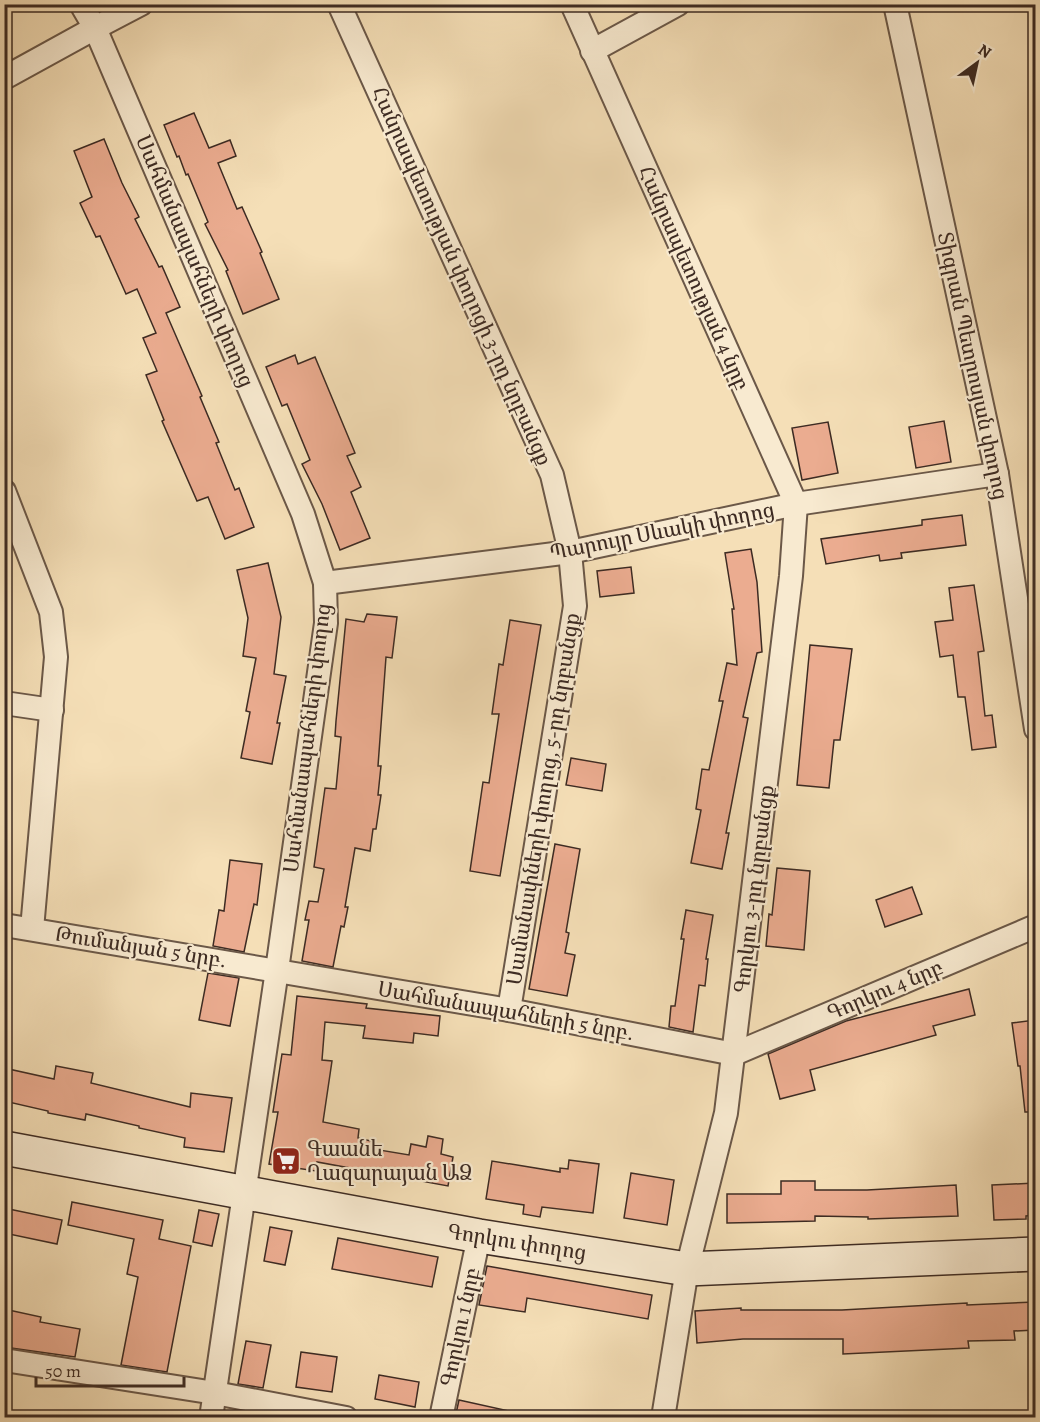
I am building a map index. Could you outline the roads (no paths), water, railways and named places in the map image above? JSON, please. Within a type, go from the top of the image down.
[{"type":"street","name":"Սահմանապահների փողոց","points":[[81,4],[95,28],[303,514],[326,583],[326,623],[211,1418]]},
{"type":"street","points":[[4,78],[141,4]]},
{"type":"street","name":"Հանրապետության փողոցի 3-րդ նրբանցք","points":[[339,4],[552,475],[570,552]]},
{"type":"street","name":"Հանրապետության 4 նրբ","points":[[572,4],[796,504]]},
{"type":"street","points":[[592,51],[678,4]]},
{"type":"street","name":"Տիգրան Պետրոսյան փողոց","points":[[895,4],[997,474],[1030,650],[1035,729]]},
{"type":"street","name":"Պարույր Սևակի փողոց","points":[[326,583],[570,552],[796,504],[997,474]]},
{"type":"street","points":[[4,491],[51,612],[56,657],[32,929]]},
{"type":"street","name":"Գորկու 3-րդ նրբանցք","points":[[663,1418],[687,1269],[726,1113],[791,576],[796,504]]},
{"type":"street","name":"Սամանափների փողոց, 5-րդ նրբանցք","points":[[509,1010],[575,606],[570,552]]},
{"type":"street","points":[[4,703],[52,710]]},
{"type":"street","name":"Թումանյան 5 նրբ.","points":[[4,925],[277,970]]},
{"type":"street","name":"Գորկու 4 նրբ","points":[[734,1054],[1035,926]]},
{"type":"street","name":"Սահմանապահների 5 նրբ.","points":[[277,970],[509,1010],[734,1054]]},
{"type":"street","name":"Գորկու փողոց","points":[[4,1148],[479,1236],[687,1269],[1035,1254]]},
{"type":"street","name":"Գորկու 1 նրբ","points":[[441,1418],[479,1236]]},
{"type":"street","points":[[4,1360],[346,1418]]},
{"type":"place","name":"Գաանե Ղազարայան ԱՁ","points":[[286,1161]]}]
